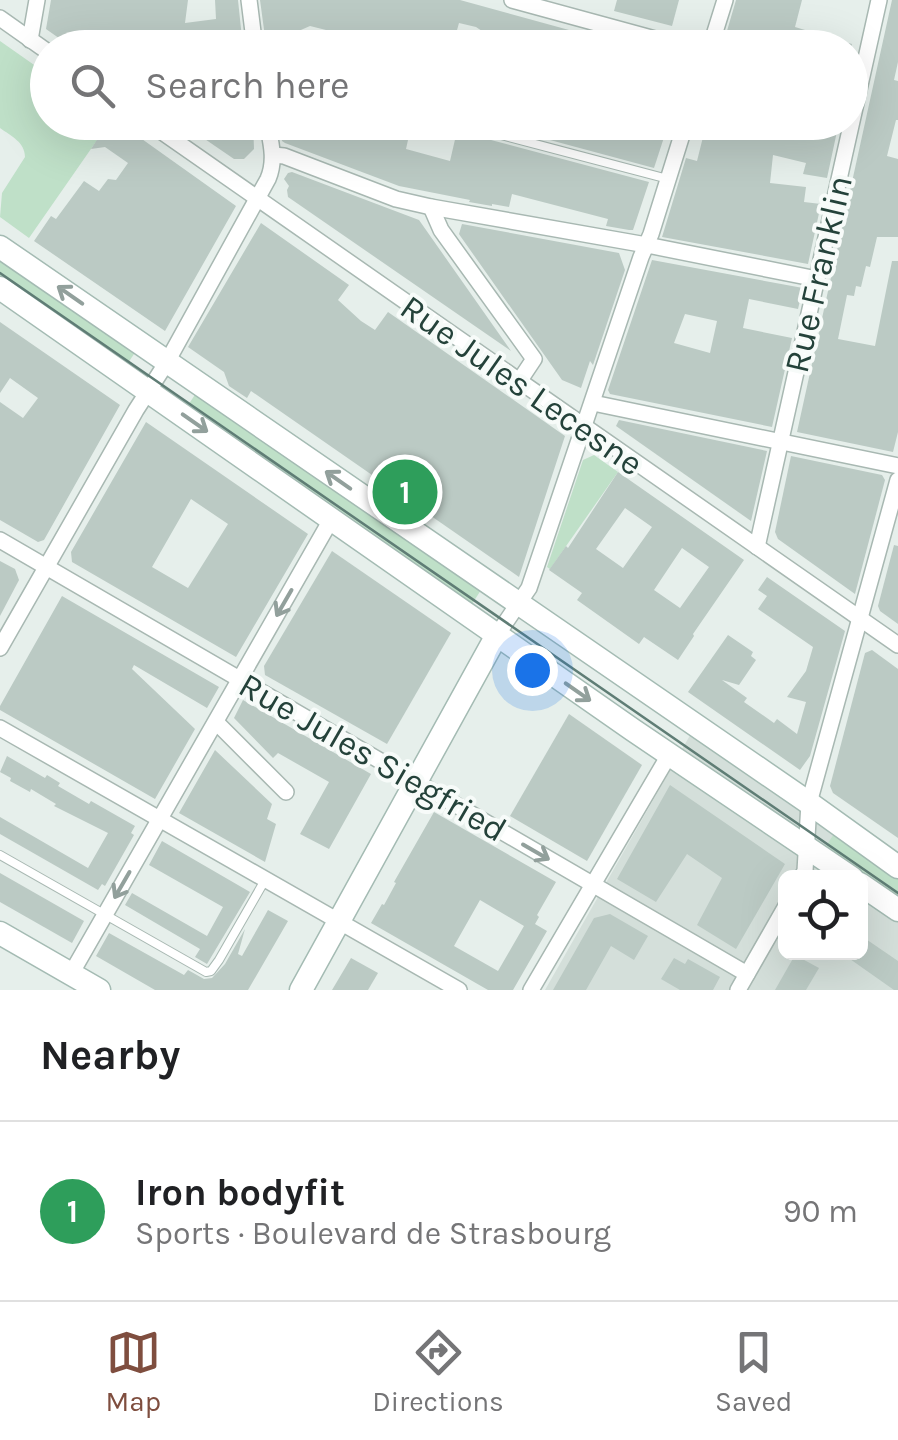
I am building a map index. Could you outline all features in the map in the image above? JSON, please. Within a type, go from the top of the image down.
[{"type":"street","points":[[32,30],[36,0]]},
{"type":"street","points":[[248,0],[252,30]]},
{"type":"street","points":[[512,0],[622,30]]},
{"type":"street","points":[[716,30],[725,0]]},
{"type":"street","name":"Rue Franklin","points":[[868,50],[879,0]]},
{"type":"street","points":[[0,18],[30,40]]},
{"type":"street","name":"Rue Jules Lecesne","points":[[173,140],[898,646]]},
{"type":"street","points":[[0,648],[167,362],[256,200],[273,167],[270,140]]},
{"type":"street","points":[[300,990],[497,636],[529,588],[680,140]]},
{"type":"street","name":"Rue Franklin","points":[[757,547],[848,140]]},
{"type":"street","points":[[273,155],[432,207],[817,279]]},
{"type":"street","points":[[432,207],[441,230],[534,359],[518,382]]},
{"type":"street","points":[[0,247],[898,867]]},
{"type":"street","points":[[0,288],[840,870]]},
{"type":"street","points":[[593,403],[898,466]]},
{"type":"street","points":[[805,870],[810,803],[898,480]]},
{"type":"street","points":[[71,974],[332,518]]},
{"type":"street","name":"Rue Jules Siegfried","points":[[0,540],[747,974]]},
{"type":"street","points":[[216,722],[286,792]]},
{"type":"street","points":[[0,728],[458,990]]},
{"type":"street","points":[[531,990],[669,755]]},
{"type":"street","points":[[868,889],[898,910]]},
{"type":"street","points":[[738,990],[778,920]]},
{"type":"street","points":[[0,933],[100,990]]},
{"type":"lane","points":[[520,140],[668,179]]},
{"type":"lane","points":[[0,854],[200,970],[211,971],[265,880]]},
{"type":"shaded area","points":[[697,723],[898,861],[898,990],[545,990]]},
{"type":"green space","points":[[0,41],[30,62],[30,140],[97,140],[29,238],[0,217],[2,193],[25,157],[20,143],[0,128]]},
{"type":"green space","points":[[0,253],[138,348],[124,369],[0,283]]},
{"type":"green space","points":[[198,390],[483,587],[470,607],[185,410]]},
{"type":"green space","points":[[594,455],[618,472],[550,569],[547,567],[583,460]]},
{"type":"green space","points":[[836,831],[898,874],[898,904],[868,883],[868,870],[848,870],[822,852]]},
{"type":"building","points":[[51,0],[188,0],[185,23],[216,19],[215,0],[238,0],[241,30],[47,30]]},
{"type":"building","points":[[260,0],[460,0],[569,30],[480,30],[459,23],[457,30],[326,30],[310,26],[301,30],[264,30]]},
{"type":"building","points":[[617,0],[679,0],[672,26],[614,11]]},
{"type":"building","points":[[736,0],[802,0],[795,27],[805,30],[727,30]]},
{"type":"building","points":[[892,0],[898,0],[898,62],[894,80],[898,81],[898,120],[887,156],[898,159],[898,237],[877,237],[861,287],[856,286],[854,296],[847,295],[838,339],[875,346],[892,261],[898,261],[898,432],[893,452],[797,432],[861,140],[868,140],[868,109]]},
{"type":"building","points":[[97,140],[143,140],[236,206],[165,331],[34,241],[84,181],[99,191],[108,179],[116,180],[128,163],[105,147],[91,149]]},
{"type":"building","points":[[206,140],[254,140],[254,149],[244,159],[234,159]]},
{"type":"building","points":[[408,140],[406,149],[450,161],[455,140],[491,140],[649,182],[633,230],[629,230],[606,226],[608,219],[512,194],[509,207],[492,206],[399,186],[282,141]]},
{"type":"building","points":[[550,140],[663,140],[654,168]]},
{"type":"building","points":[[702,140],[835,140],[827,178],[803,174],[806,163],[773,155],[770,183],[806,187],[804,202],[821,204],[808,264],[662,237],[686,158],[697,161]]},
{"type":"building","points":[[292,172],[419,220],[511,351],[288,197],[289,186],[284,179]]},
{"type":"building","points":[[261,223],[349,285],[338,300],[361,321],[375,330],[388,312],[565,436],[519,577],[251,391],[247,398],[229,386],[224,372],[188,347]]},
{"type":"building","points":[[462,224],[619,253],[625,270],[593,365],[590,361],[581,388],[562,380],[459,234]]},
{"type":"building","points":[[652,260],[803,288],[798,309],[749,299],[743,328],[792,338],[772,427],[610,394],[608,390]],"holes":[[[685,314],[717,321],[710,353],[674,343]]]},
{"type":"building","points":[[0,322],[120,405],[44,540],[38,542],[0,520],[0,402],[23,418],[38,398],[10,378],[0,393]]},
{"type":"building","points":[[619,420],[767,451],[751,521],[616,426]]},
{"type":"building","points":[[146,422],[308,534],[236,657],[72,562],[71,552]],"holes":[[[191,499],[228,524],[188,588],[152,567]]]},
{"type":"building","points":[[791,456],[882,475],[885,480],[855,594],[778,539],[775,532]]},
{"type":"building","points":[[618,472],[744,560],[678,660],[644,637],[639,644],[577,600],[582,593],[549,570]],"holes":[[[625,508],[652,527],[623,568],[596,549]],[[682,548],[709,567],[680,608],[654,590]]]},
{"type":"building","points":[[894,545],[898,546],[898,624],[878,606]]},
{"type":"building","points":[[332,551],[451,633],[387,744],[265,675],[264,666]]},
{"type":"building","points":[[0,561],[15,569],[19,580],[0,616]]},
{"type":"building","points":[[767,577],[845,631],[810,756],[800,770],[688,692],[728,635],[753,652],[751,656],[756,660],[739,685],[722,680],[747,698],[744,702],[797,734],[806,702],[787,697],[806,671],[813,647],[758,609],[767,596],[758,590]]},
{"type":"building","points":[[62,596],[219,687],[207,708],[134,665],[132,669],[195,729],[155,799],[0,710]]},
{"type":"building","points":[[872,650],[898,669],[898,838],[833,793],[830,786],[865,653]]},
{"type":"building","points":[[243,700],[371,774],[329,849],[300,834],[329,782],[278,753],[273,758],[234,718]]},
{"type":"building","points":[[569,714],[642,765],[587,861],[510,816]]},
{"type":"building","points":[[215,750],[272,804],[267,819],[276,824],[265,862],[179,813]]},
{"type":"building","points":[[7,756],[135,826],[131,833],[134,835],[105,886],[102,884],[98,890],[0,834],[0,817],[88,868],[108,833],[10,781],[0,772]]},
{"type":"building","points":[[670,785],[785,864],[778,870],[736,949],[697,925],[722,878],[687,854],[656,902],[617,879]]},
{"type":"building","points":[[434,812],[556,882],[535,924],[547,931],[513,990],[488,990],[371,923]],"holes":[[[480,900],[524,926],[498,971],[454,946]]]},
{"type":"building","points":[[162,841],[250,892],[207,964],[195,957],[200,949],[125,905],[132,893],[207,936],[223,907],[149,865]]},
{"type":"building","points":[[0,873],[84,921],[72,943],[0,902]]},
{"type":"building","points":[[268,910],[288,921],[248,990],[155,990],[96,956],[109,933],[184,975],[188,970],[204,979],[212,978],[245,929],[238,954],[242,956]]},
{"type":"building","points":[[610,914],[648,936],[634,960],[611,946],[586,990],[553,990],[594,918]]},
{"type":"building","points":[[868,940],[898,961],[898,990],[851,960],[868,960]]},
{"type":"building","points":[[351,958],[378,973],[368,990],[332,990]]},
{"type":"building","points":[[674,958],[685,964],[688,959],[720,977],[713,990],[680,990],[661,979]]},
{"type":"building","points":[[792,960],[804,960],[819,968],[806,990],[775,990]]},
{"type":"tram line","points":[[0,273],[898,893]]},
{"type":"place","name":"Iron bodyfit","points":[[405,492]]}]
